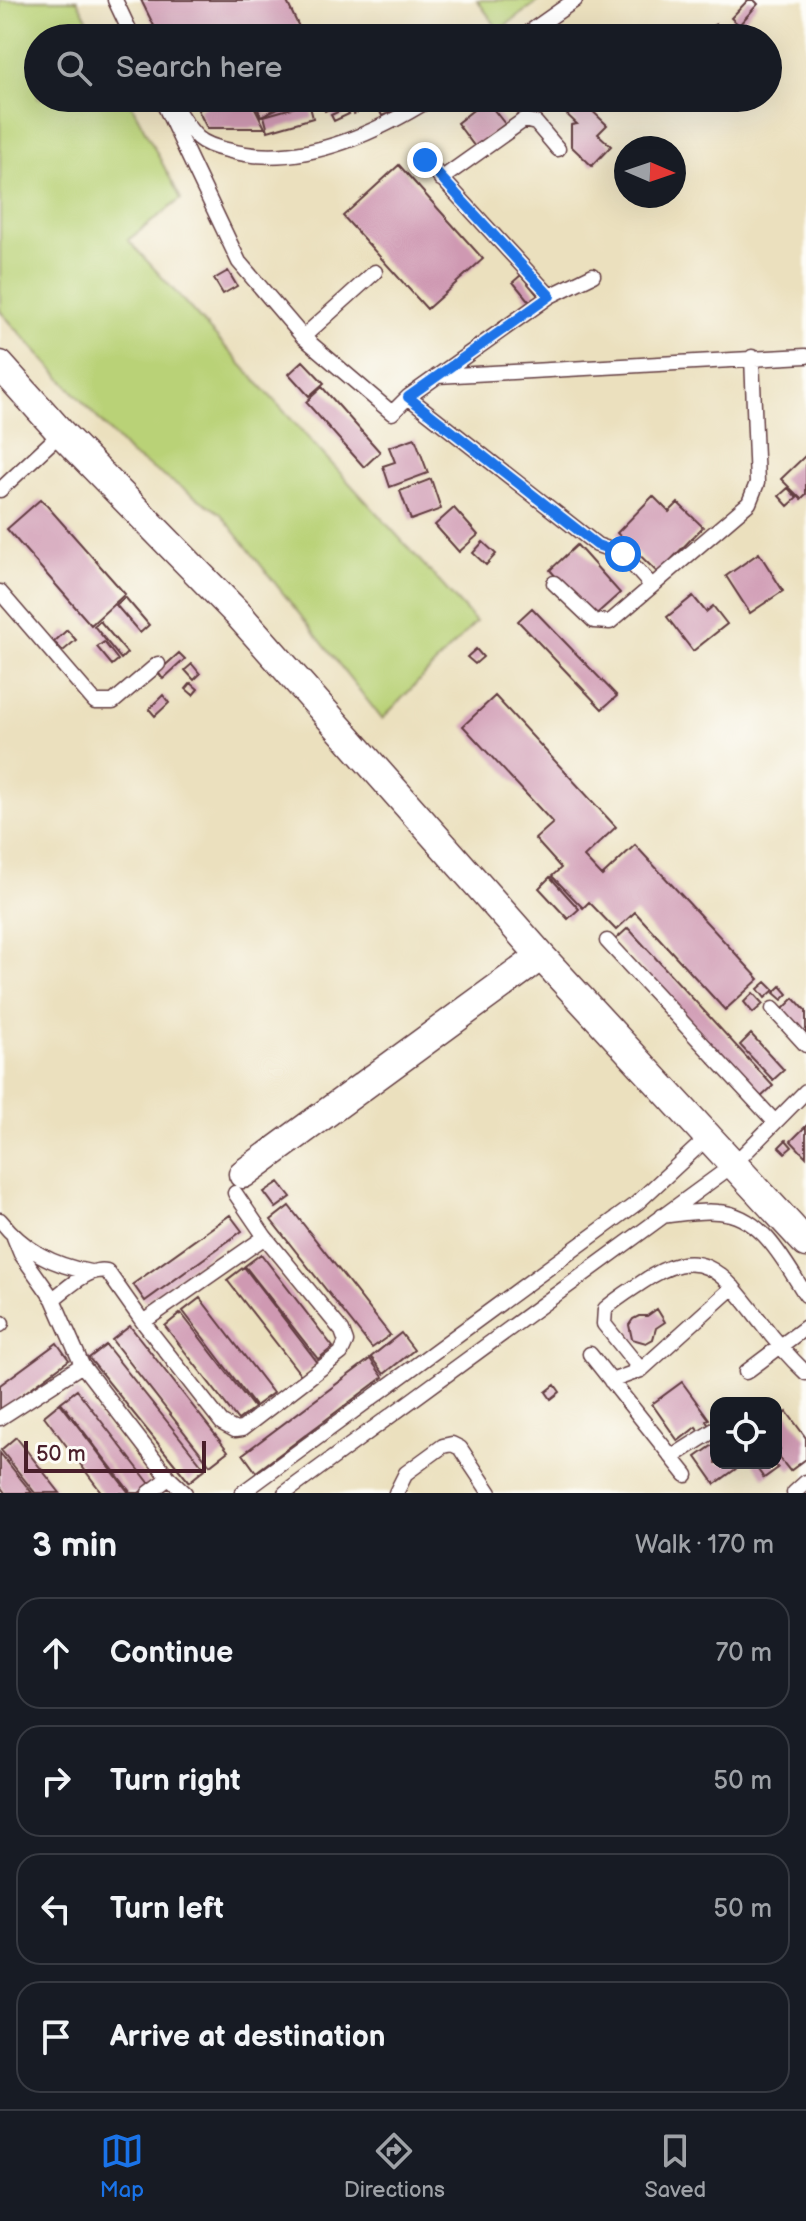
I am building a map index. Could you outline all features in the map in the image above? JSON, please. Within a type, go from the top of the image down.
[{"type":"street","points":[[0,365],[61,433],[238,614],[541,956],[806,1243]]},
{"type":"street","points":[[239,1183],[541,956]]},
{"type":"lane","points":[[115,0],[126,24]]},
{"type":"lane","points":[[541,24],[575,0]]},
{"type":"lane","points":[[168,112],[239,262],[303,337],[392,413],[436,376],[550,296],[593,275]]},
{"type":"lane","points":[[179,112],[198,139],[244,155],[269,158],[353,139],[410,112]]},
{"type":"lane","points":[[441,179],[524,120],[536,123],[558,149]]},
{"type":"lane","points":[[425,160],[550,296]]},
{"type":"lane","points":[[303,337],[375,272]]},
{"type":"lane","points":[[436,376],[806,356]]},
{"type":"lane","points":[[554,583],[588,616],[602,623],[610,622],[741,512],[754,494],[757,483],[752,357]]},
{"type":"lane","points":[[408,397],[597,545],[623,554],[651,585]]},
{"type":"lane","points":[[0,490],[61,433]]},
{"type":"lane","points":[[0,592],[95,702],[113,702],[158,664]]},
{"type":"lane","points":[[607,941],[774,1121]]},
{"type":"lane","points":[[773,1009],[806,1045]]},
{"type":"lane","points":[[285,1493],[733,1165],[806,1091]]},
{"type":"lane","points":[[242,1493],[637,1203],[708,1137]]},
{"type":"lane","points":[[53,1299],[90,1272],[102,1269],[112,1275],[143,1322],[222,1423],[235,1430],[248,1426],[341,1353],[346,1342],[342,1331],[265,1237],[239,1183]]},
{"type":"lane","points":[[662,1216],[721,1212],[752,1223],[764,1234],[806,1295]]},
{"type":"lane","points":[[0,1220],[14,1237],[42,1257],[90,1272]]},
{"type":"lane","points":[[14,1237],[21,1254],[53,1299],[82,1365],[169,1478],[185,1493]]},
{"type":"lane","points":[[143,1322],[265,1237]]},
{"type":"lane","points":[[641,1370],[604,1324],[605,1309],[655,1273],[682,1264],[711,1269],[733,1287],[780,1348],[806,1373]]},
{"type":"lane","points":[[611,1381],[641,1370],[733,1287]]},
{"type":"lane","points":[[746,1372],[806,1327]]},
{"type":"lane","points":[[431,1354],[446,1374]]},
{"type":"lane","points":[[590,1354],[686,1475]]},
{"type":"lane","points":[[0,1418],[82,1365]]},
{"type":"lane","points":[[672,1457],[710,1433]]},
{"type":"lane","points":[[401,1490],[406,1473],[443,1446],[452,1444],[460,1448],[490,1493]]},
{"type":"lane","points":[[149,1493],[169,1478]]},
{"type":"lane","points":[[794,1493],[806,1482]]},
{"type":"green space","points":[[0,0],[77,0],[90,24],[24,24],[24,112],[135,112],[181,199],[128,240],[476,622],[382,719],[220,513],[130,454],[0,311]]},
{"type":"green space","points":[[477,0],[540,0],[507,24],[495,24]]},
{"type":"building","points":[[141,0],[286,0],[298,24],[153,24]]},
{"type":"building","points":[[748,0],[758,4],[740,24],[731,18]]},
{"type":"building","points":[[199,112],[257,112],[265,128],[207,128]]},
{"type":"building","points":[[278,112],[311,112],[313,118],[268,131],[264,116]]},
{"type":"building","points":[[337,112],[349,114],[334,121],[331,115]]},
{"type":"building","points":[[471,112],[496,112],[505,124],[475,147],[457,123]]},
{"type":"building","points":[[564,112],[594,112],[607,125],[598,134],[611,146],[592,166],[571,146],[571,125],[577,124]]},
{"type":"building","points":[[399,165],[483,259],[427,309],[343,216]]},
{"type":"building","points":[[228,271],[237,286],[223,294],[214,279]]},
{"type":"building","points":[[521,275],[540,298],[532,305],[513,282]]},
{"type":"building","points":[[303,361],[324,383],[309,396],[289,374]]},
{"type":"building","points":[[322,387],[380,452],[364,467],[306,402]]},
{"type":"building","points":[[415,438],[428,473],[390,487],[383,466],[395,462],[389,447]]},
{"type":"building","points":[[806,455],[806,494],[801,499],[781,479]]},
{"type":"building","points":[[431,479],[441,509],[411,520],[400,491]]},
{"type":"building","points":[[788,488],[797,498],[788,506],[779,496]]},
{"type":"building","points":[[653,496],[669,512],[678,503],[703,527],[658,573],[617,533]]},
{"type":"building","points":[[41,499],[125,594],[91,625],[7,529]]},
{"type":"building","points":[[454,508],[478,535],[459,552],[435,525]]},
{"type":"building","points":[[483,542],[496,554],[486,565],[473,553]]},
{"type":"building","points":[[577,545],[620,593],[592,618],[550,570]]},
{"type":"building","points":[[759,553],[783,591],[750,613],[726,576]]},
{"type":"building","points":[[693,596],[706,612],[713,606],[727,624],[693,651],[667,617]]},
{"type":"building","points":[[125,597],[149,625],[140,633],[116,605]]},
{"type":"building","points":[[532,608],[617,696],[602,709],[518,621]]},
{"type":"building","points":[[100,621],[127,653],[121,659],[94,626]]},
{"type":"building","points":[[67,630],[76,640],[63,651],[54,642]]},
{"type":"building","points":[[104,642],[118,660],[112,665],[97,647]]},
{"type":"building","points":[[476,649],[483,657],[475,664],[467,657]]},
{"type":"building","points":[[179,653],[185,659],[163,679],[158,672]]},
{"type":"building","points":[[192,664],[200,674],[194,680],[185,670]]},
{"type":"building","points":[[191,683],[198,689],[193,695],[186,689]]},
{"type":"building","points":[[163,695],[169,703],[155,716],[149,709]]},
{"type":"building","points":[[495,696],[616,827],[584,857],[602,876],[635,845],[759,979],[725,1010],[635,912],[616,930],[589,902],[583,908],[552,876],[561,868],[535,839],[553,823],[463,726]]},
{"type":"building","points":[[550,877],[579,909],[568,919],[539,888]]},
{"type":"building","points":[[628,928],[773,1086],[760,1098],[615,940]]},
{"type":"building","points":[[766,982],[774,990],[765,998],[758,989]]},
{"type":"building","points":[[781,986],[788,994],[782,1000],[774,993]]},
{"type":"building","points":[[753,993],[763,1004],[753,1013],[744,1002]]},
{"type":"building","points":[[794,998],[806,1011],[806,1036],[782,1010]]},
{"type":"building","points":[[751,1034],[784,1070],[773,1080],[740,1045]]},
{"type":"building","points":[[806,1126],[806,1157],[791,1141]]},
{"type":"building","points":[[786,1140],[792,1147],[785,1153],[779,1147]]},
{"type":"building","points":[[279,1182],[291,1197],[276,1208],[264,1192]]},
{"type":"building","points":[[289,1206],[390,1335],[372,1348],[271,1220]]},
{"type":"building","points":[[230,1215],[242,1231],[145,1301],[133,1284]]},
{"type":"building","points":[[261,1254],[333,1347],[318,1359],[245,1266]]},
{"type":"building","points":[[244,1267],[318,1363],[301,1375],[227,1280]]},
{"type":"building","points":[[200,1298],[273,1393],[255,1406],[183,1311]]},
{"type":"building","points":[[657,1309],[665,1322],[656,1328],[653,1339],[646,1343],[632,1339],[629,1325],[633,1319],[647,1316]]},
{"type":"building","points":[[181,1313],[254,1408],[238,1420],[165,1326]]},
{"type":"building","points":[[130,1326],[228,1451],[210,1465],[112,1340]]},
{"type":"building","points":[[401,1333],[414,1350],[384,1374],[371,1357]]},
{"type":"building","points":[[57,1343],[69,1360],[0,1411],[0,1385]]},
{"type":"building","points":[[106,1345],[205,1469],[189,1482],[89,1358]]},
{"type":"building","points":[[370,1359],[383,1377],[256,1472],[243,1454]]},
{"type":"building","points":[[682,1382],[709,1419],[706,1421],[709,1426],[700,1432],[696,1427],[678,1441],[652,1404]]},
{"type":"building","points":[[555,1385],[560,1392],[551,1399],[546,1392]]},
{"type":"building","points":[[77,1390],[150,1484],[139,1493],[131,1493],[61,1402]]},
{"type":"building","points":[[60,1403],[129,1493],[102,1493],[44,1416]]},
{"type":"building","points":[[787,1412],[806,1438],[806,1459],[790,1471],[782,1461],[782,1416]]},
{"type":"building","points":[[16,1437],[60,1493],[35,1493],[1,1450]]},
{"type":"building","points":[[710,1447],[710,1469],[736,1469],[715,1484],[696,1457]]},
{"type":"building","points":[[0,1453],[32,1493],[5,1493],[0,1486]]},
{"type":"building","points":[[757,1469],[777,1469],[764,1478]]},
{"type":"route","points":[[425,160],[550,296],[408,397],[597,545],[623,554]]}]
